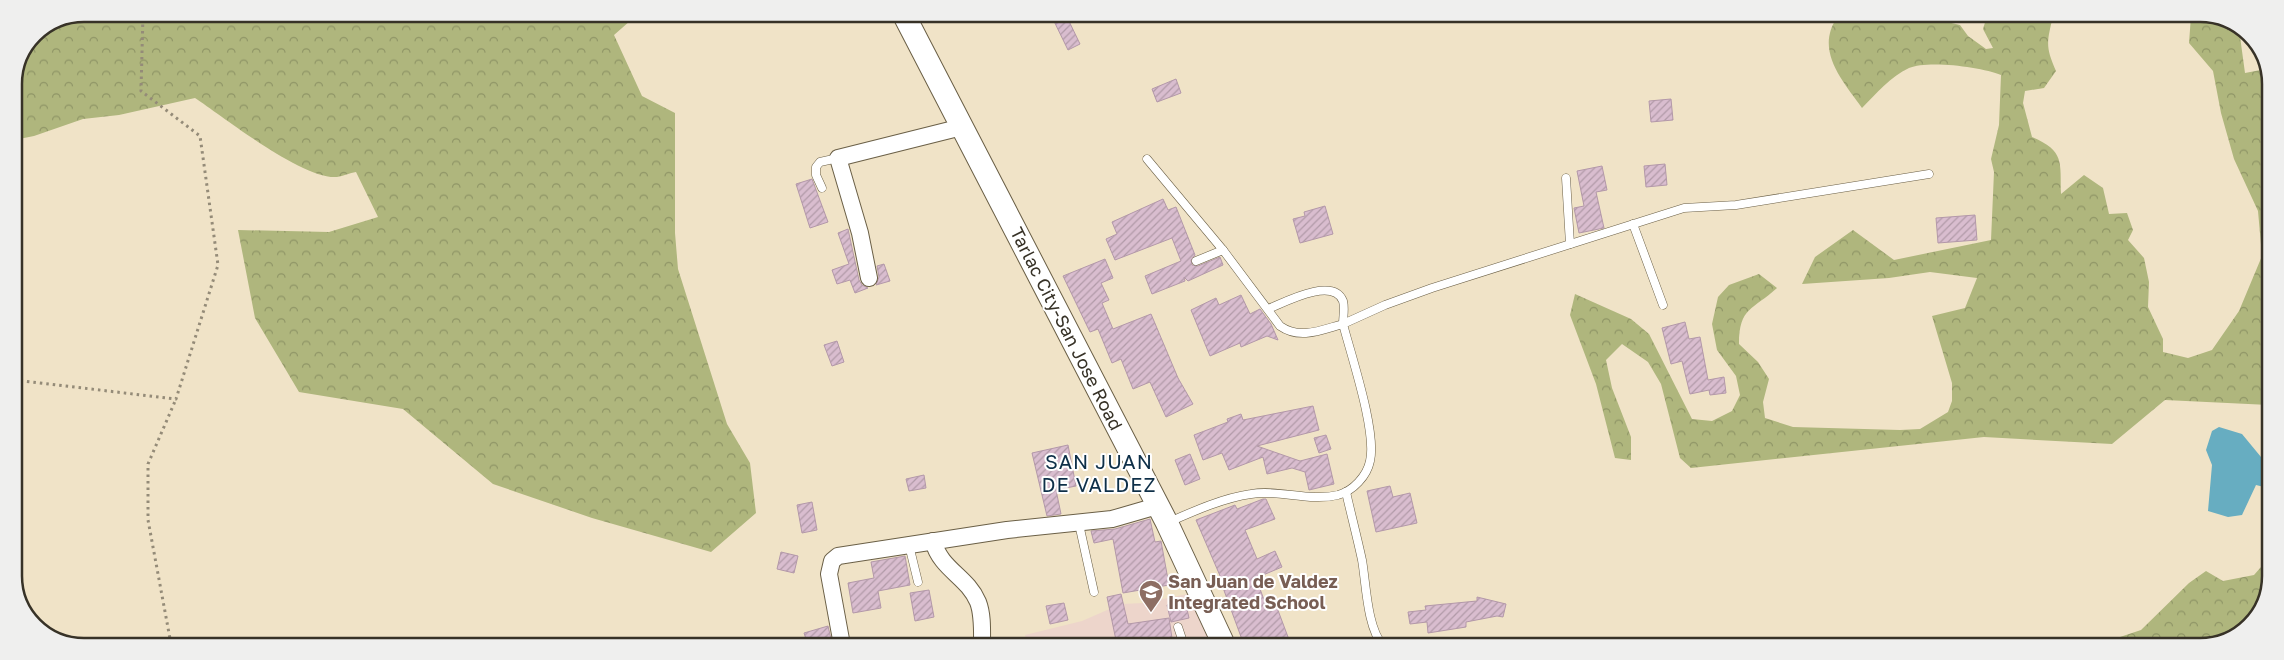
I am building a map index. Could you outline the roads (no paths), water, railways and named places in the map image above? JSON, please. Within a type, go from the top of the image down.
[{"type":"main road","name":"Tarlac City-San Jose Road","points":[[908,22],[1162,515],[1221,638]]},
{"type":"street","points":[[868,278],[860,233],[838,158],[962,127]]},
{"type":"street","points":[[841,638],[829,574],[832,561],[842,555],[1007,530],[1162,515]]},
{"type":"street","points":[[932,541],[938,558],[968,586],[978,601],[981,638]]},
{"type":"lane","points":[[822,188],[816,175],[816,167],[820,162],[838,158]]},
{"type":"lane","points":[[1147,159],[1223,250],[1280,326],[1292,333],[1305,334],[1343,324],[1423,291],[1691,207],[1736,204],[1929,174]]},
{"type":"lane","points":[[1566,178],[1570,244]]},
{"type":"lane","points":[[1633,224],[1663,305]]},
{"type":"lane","points":[[1196,261],[1223,250]]},
{"type":"lane","points":[[1162,515],[1192,512],[1246,494],[1261,493],[1317,497],[1346,492],[1360,481],[1366,473],[1372,452],[1364,401],[1343,324],[1343,302],[1338,295],[1330,291],[1314,291],[1268,309]]},
{"type":"lane","points":[[1346,492],[1362,560],[1372,619],[1379,638]]},
{"type":"lane","points":[[1079,524],[1094,592]]},
{"type":"lane","points":[[909,544],[918,582]]},
{"type":"lane","points":[[1178,627],[1182,638]]},
{"type":"water","points":[[2219,427],[2242,434],[2262,457],[2262,486],[2256,485],[2242,515],[2228,517],[2208,511],[2212,465],[2206,450],[2212,431]]},
{"type":"place","name":"San Juan de Valdez Integrated School","points":[[1151,613]]},
{"type":"district","name":"SAN JUAN DE VALDEZ","points":[[1099,474]]}]
